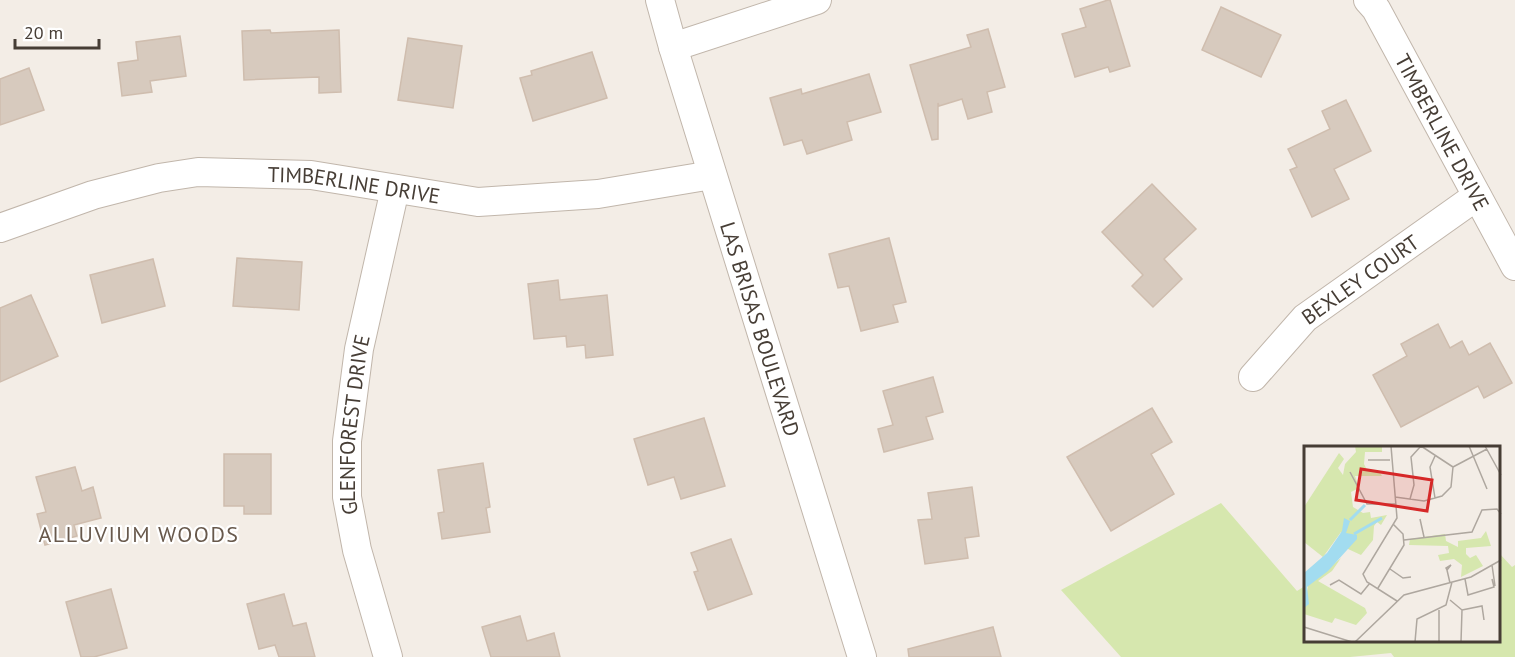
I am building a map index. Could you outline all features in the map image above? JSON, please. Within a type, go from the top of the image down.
[{"type":"street","name":"LAS BRISAS BOULEVARD","points":[[660,0],[862,657]]},
{"type":"street","points":[[673,47],[817,0]]},
{"type":"street","name":"TIMBERLINE DRIVE","points":[[1368,0],[1376,9],[1515,266]]},
{"type":"street","name":"TIMBERLINE DRIVE","points":[[0,228],[93,195],[159,178],[198,172],[310,175],[478,202],[598,194],[712,175]]},
{"type":"street","name":"GLENFOREST DRIVE","points":[[388,657],[357,550],[347,497],[347,441],[359,349],[395,189]]},
{"type":"street","name":"BEXLEY COURT","points":[[1252,377],[1305,318],[1477,196]]},
{"type":"green space","points":[[1221,503],[1297,591],[1304,587],[1304,642],[1500,642],[1500,554],[1512,567],[1515,565],[1515,657],[1394,657],[1391,653],[1350,657],[1121,657],[1061,590]]},
{"type":"building","points":[[1110,0],[1130,66],[1110,72],[1108,67],[1075,77],[1062,34],[1086,27],[1080,9]]},
{"type":"building","points":[[1221,7],[1281,35],[1261,77],[1202,50]]},
{"type":"building","points":[[988,29],[1005,87],[987,92],[992,112],[968,119],[962,99],[939,106],[938,103],[938,139],[932,140],[910,65],[971,47],[967,35]]},
{"type":"building","points":[[270,30],[271,33],[339,30],[341,92],[319,93],[319,77],[244,80],[242,31]]},
{"type":"building","points":[[180,36],[186,76],[150,81],[152,92],[122,96],[118,63],[138,60],[136,42]]},
{"type":"building","points":[[408,38],[462,46],[453,108],[398,100]]},
{"type":"building","points":[[592,52],[607,98],[533,121],[520,78],[532,75],[531,71]]},
{"type":"building","points":[[29,68],[44,110],[0,125],[0,79]]},
{"type":"building","points":[[869,74],[881,112],[847,122],[852,140],[807,154],[802,140],[784,145],[770,98],[801,89],[802,94]]},
{"type":"building","points":[[1346,100],[1371,151],[1334,169],[1349,199],[1312,217],[1290,170],[1297,167],[1288,149],[1330,129],[1322,111]]},
{"type":"building","points":[[1152,184],[1196,229],[1164,259],[1182,279],[1153,307],[1132,286],[1143,275],[1102,232]]},
{"type":"building","points":[[889,238],[906,302],[893,305],[898,322],[861,331],[849,286],[838,288],[829,254]]},
{"type":"building","points":[[237,258],[302,262],[299,310],[233,306]]},
{"type":"building","points":[[153,259],[165,306],[102,323],[90,275]]},
{"type":"building","points":[[558,280],[560,300],[607,295],[613,355],[586,358],[585,345],[567,347],[566,336],[534,339],[528,284]]},
{"type":"building","points":[[31,295],[58,356],[0,382],[0,308]]},
{"type":"building","points":[[1438,324],[1450,348],[1462,341],[1469,355],[1490,343],[1512,383],[1484,398],[1478,386],[1401,427],[1373,375],[1407,356],[1401,344]]},
{"type":"building","points":[[933,377],[943,412],[926,417],[933,439],[884,452],[878,429],[893,425],[883,391]]},
{"type":"building","points":[[1152,408],[1172,442],[1151,454],[1174,494],[1111,531],[1067,457]]},
{"type":"building","points":[[704,418],[725,486],[681,499],[674,477],[648,485],[634,439]]},
{"type":"building","points":[[224,454],[271,454],[271,514],[244,514],[244,506],[224,506]]},
{"type":"building","points":[[483,463],[490,507],[486,508],[490,532],[442,539],[438,513],[444,512],[438,470]]},
{"type":"building","points":[[75,467],[82,491],[93,487],[101,518],[74,525],[77,536],[45,545],[37,514],[46,512],[36,477]]},
{"type":"building","points":[[972,487],[979,536],[965,538],[968,558],[925,564],[918,520],[932,519],[928,493]]},
{"type":"building","points":[[731,539],[752,594],[708,610],[694,572],[698,571],[691,553]]},
{"type":"building","points":[[111,589],[127,648],[94,657],[81,657],[66,602]]},
{"type":"building","points":[[284,594],[293,626],[306,623],[315,657],[279,657],[275,645],[259,649],[247,604]]},
{"type":"building","points":[[520,616],[527,641],[554,633],[560,657],[491,657],[482,627]]},
{"type":"building","points":[[993,627],[1001,657],[909,657],[908,649]]},
{"type":"district","name":"ALLUVIUM WOODS","points":[[139,534]]}]
